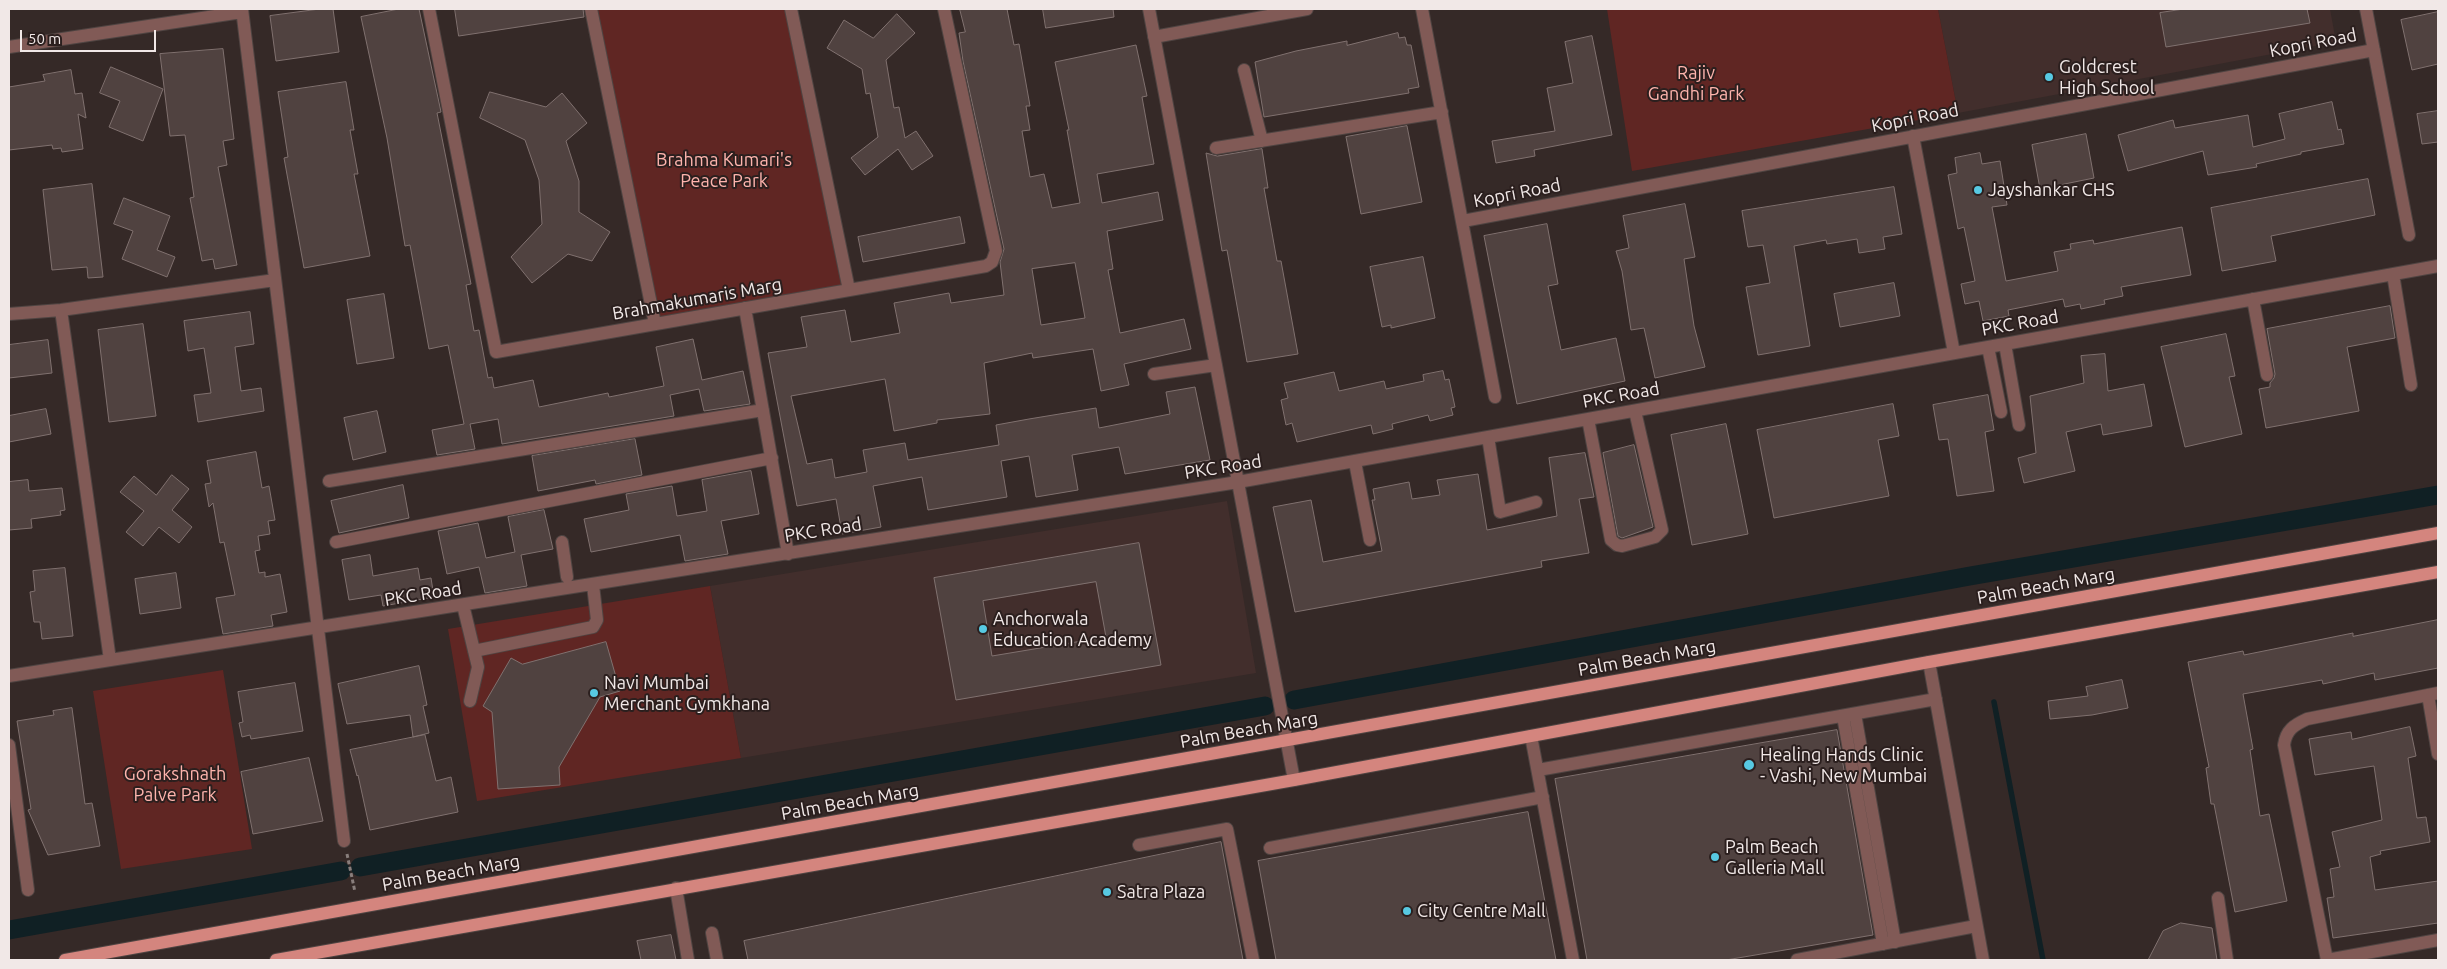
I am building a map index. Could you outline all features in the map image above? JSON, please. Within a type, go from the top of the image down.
[{"type":"main road","name":"Palm Beach Marg","points":[[65,960],[2438,533]]},
{"type":"main road","points":[[276,960],[1294,780],[1929,662],[2438,572]]},
{"type":"street","name":"Brahmakumaris Marg","points":[[430,9],[496,352],[986,266],[995,257],[996,251],[944,9]]},
{"type":"street","points":[[591,9],[655,324]]},
{"type":"street","points":[[791,9],[849,290]]},
{"type":"street","points":[[1149,9],[1294,780]]},
{"type":"street","points":[[1154,37],[1308,9]]},
{"type":"street","points":[[1422,9],[1495,397]]},
{"type":"street","points":[[2366,9],[2409,236]]},
{"type":"street","points":[[9,47],[242,10],[344,842]]},
{"type":"street","name":"Kopri Road","points":[[1462,221],[2374,50]]},
{"type":"street","points":[[1244,70],[1262,140]]},
{"type":"street","points":[[1216,148],[1442,112]]},
{"type":"street","points":[[1913,136],[1954,353]]},
{"type":"street","name":"PKC Road","points":[[9,676],[1238,482],[2438,266]]},
{"type":"street","points":[[2393,274],[2411,385]]},
{"type":"street","points":[[9,314],[61,310],[275,280]]},
{"type":"street","points":[[2253,299],[2267,375]]},
{"type":"street","points":[[745,308],[788,554]]},
{"type":"street","points":[[61,310],[110,660]]},
{"type":"street","points":[[2004,344],[2019,425]]},
{"type":"street","points":[[1988,347],[2002,412]]},
{"type":"street","points":[[1154,374],[1216,365]]},
{"type":"street","points":[[329,481],[763,410]]},
{"type":"street","points":[[1588,419],[1611,540],[1617,545],[1622,546],[1656,537],[1662,530],[1635,411]]},
{"type":"street","points":[[1488,437],[1500,512],[1536,502]]},
{"type":"street","points":[[336,542],[772,458]]},
{"type":"street","points":[[1355,462],[1370,540]]},
{"type":"street","points":[[562,542],[566,577]]},
{"type":"street","points":[[474,651],[593,627],[597,620],[593,585]]},
{"type":"street","points":[[463,605],[478,667],[470,702]]},
{"type":"street","points":[[1929,662],[1983,960]]},
{"type":"street","points":[[2438,754],[2433,694],[2307,718],[2293,726],[2285,735],[2284,745],[2327,960],[2438,940]]},
{"type":"street","points":[[1542,769],[1936,698]]},
{"type":"street","points":[[1849,715],[1877,924],[1889,943]]},
{"type":"street","points":[[1849,715],[1889,943]]},
{"type":"street","points":[[1531,736],[1542,769],[1582,960]]},
{"type":"street","points":[[9,745],[28,890]]},
{"type":"street","points":[[1542,769],[1543,797],[1574,960]]},
{"type":"street","points":[[1270,848],[1543,797]]},
{"type":"street","points":[[1139,845],[1227,828],[1253,960]]},
{"type":"street","points":[[676,888],[688,960]]},
{"type":"street","points":[[2218,898],[2227,960]]},
{"type":"street","points":[[1797,960],[1976,926]]},
{"type":"street","points":[[712,933],[717,960]]},
{"type":"path","points":[[344,842],[359,908]]},
{"type":"shaded area","name":"Goldcrest High School","points":[[1938,9],[2330,9],[2336,42],[1958,113]]},
{"type":"shaded area","name":"Anchorwala Education Academy","points":[[1227,501],[1256,673],[741,758],[710,586]]},
{"type":"green space","name":"Brahma Kumari's Peace Park","points":[[591,9],[791,9],[849,290],[655,324]]},
{"type":"green space","name":"Rajiv Gandhi Park","points":[[1607,9],[1938,9],[1958,113],[1632,171]]},
{"type":"green space","name":"Navi Mumbai Merchant Gymkhana","points":[[710,586],[741,758],[477,801],[448,629]]},
{"type":"green space","name":"Gorakshnath Palve Park","points":[[223,670],[252,849],[121,869],[93,691]]},
{"type":"building","points":[[333,9],[339,52],[276,61],[270,16]]},
{"type":"building","points":[[399,9],[419,9],[441,112],[437,113],[471,284],[466,285],[474,331],[479,330],[488,378],[492,377],[494,388],[533,380],[539,407],[608,393],[609,397],[664,386],[656,347],[693,339],[702,380],[743,371],[750,404],[704,411],[699,389],[670,395],[674,416],[502,444],[498,419],[470,424],[475,449],[437,455],[432,430],[464,424],[448,345],[429,349],[410,245],[405,246],[387,138],[361,17]]},
{"type":"building","points":[[455,9],[583,9],[584,17],[459,36]]},
{"type":"building","points":[[960,9],[1007,9],[1014,45],[1019,44],[1030,106],[1026,106],[1030,130],[1022,131],[1030,177],[1044,174],[1052,208],[1080,203],[1067,130],[1069,130],[1055,62],[1136,45],[1147,96],[1142,97],[1154,164],[1097,174],[1102,203],[1158,192],[1163,220],[1107,231],[1113,269],[1108,270],[1120,333],[1184,319],[1191,349],[1124,364],[1129,385],[1101,391],[1093,349],[1033,358],[1032,353],[984,363],[990,414],[937,420],[937,423],[894,431],[885,379],[791,396],[807,464],[832,459],[835,478],[867,472],[863,450],[905,443],[908,460],[999,445],[996,425],[1029,419],[1096,408],[1099,428],[1170,414],[1166,392],[1195,387],[1210,460],[1125,474],[1119,447],[1072,455],[1078,490],[1036,497],[1029,456],[1001,461],[1007,497],[928,510],[922,477],[873,486],[881,527],[842,534],[836,499],[797,506],[768,353],[807,347],[801,317],[845,310],[851,342],[900,333],[894,303],[949,293],[951,303],[1004,295],[1000,262],[1004,249],[963,61],[959,33],[965,32]],"holes":[[[1075,263],[1085,318],[1041,325],[1032,269]]]},
{"type":"building","points":[[1043,9],[1113,9],[1114,17],[1046,28]]},
{"type":"building","points":[[2184,9],[2307,9],[2310,23],[2166,47],[2160,13]]},
{"type":"building","points":[[2438,12],[2438,64],[2412,70],[2401,20]]},
{"type":"building","points":[[897,14],[915,33],[886,60],[894,108],[899,107],[905,138],[916,131],[933,156],[912,170],[898,149],[865,175],[851,158],[878,137],[870,93],[866,94],[862,69],[827,48],[844,20],[873,38]]},
{"type":"building","points":[[1398,33],[1399,38],[1405,37],[1407,45],[1411,45],[1419,87],[1408,89],[1409,93],[1264,117],[1255,62],[1296,51],[1347,41],[1347,45]]},
{"type":"building","points":[[1592,36],[1612,135],[1534,150],[1535,156],[1496,163],[1492,141],[1555,131],[1547,88],[1573,83],[1565,42]]},
{"type":"building","points":[[223,49],[234,139],[223,141],[227,165],[218,167],[237,265],[215,269],[213,259],[202,261],[190,198],[194,197],[185,135],[170,136],[160,54]]},
{"type":"building","points":[[111,67],[163,89],[143,141],[109,127],[120,101],[100,93]]},
{"type":"building","points":[[71,70],[75,94],[82,93],[86,118],[78,114],[83,149],[62,152],[61,148],[53,149],[52,145],[9,150],[9,87],[45,81],[43,75]]},
{"type":"building","points":[[346,82],[354,130],[350,130],[358,174],[354,174],[370,256],[304,268],[284,158],[288,157],[278,92]]},
{"type":"building","points":[[490,92],[546,107],[562,93],[587,123],[566,141],[579,181],[579,212],[610,232],[592,261],[568,254],[532,283],[511,257],[542,224],[539,180],[525,140],[480,118]]},
{"type":"building","points":[[2332,102],[2338,130],[2341,129],[2344,144],[2301,152],[2301,154],[2256,164],[2257,167],[2208,175],[2203,151],[2128,171],[2118,135],[2173,120],[2175,128],[2248,115],[2253,147],[2285,139],[2279,114]]},
{"type":"building","points":[[2438,111],[2438,142],[2422,144],[2417,114]]},
{"type":"building","points":[[1407,126],[1422,202],[1361,214],[1346,137]]},
{"type":"building","points":[[2086,134],[2094,178],[2040,189],[2032,145]]},
{"type":"building","points":[[1262,149],[1268,188],[1264,188],[1277,261],[1281,261],[1298,354],[1247,362],[1227,250],[1222,251],[1206,153],[1217,156]]},
{"type":"building","points":[[1980,153],[1982,164],[2000,161],[2007,205],[1992,207],[2006,281],[2058,271],[2054,252],[2071,249],[2070,244],[2093,240],[2094,244],[2182,227],[2191,275],[2121,287],[2123,296],[2104,300],[2105,304],[2081,309],[2080,304],[2065,307],[2063,299],[2008,310],[2009,316],[1983,321],[1979,301],[1965,304],[1961,284],[1975,281],[1964,227],[1958,229],[1948,175],[1957,173],[1955,158]]},
{"type":"building","points":[[2368,179],[2375,215],[2271,236],[2276,261],[2222,271],[2211,208]]},
{"type":"building","points":[[92,184],[103,277],[88,278],[87,267],[52,270],[43,190]]},
{"type":"building","points":[[1894,187],[1902,234],[1883,237],[1885,249],[1859,253],[1857,239],[1827,244],[1826,240],[1794,246],[1810,346],[1758,355],[1746,287],[1770,283],[1763,245],[1748,247],[1742,211]]},
{"type":"building","points":[[124,198],[170,216],[157,250],[175,257],[167,277],[122,259],[133,231],[114,224]]},
{"type":"building","points":[[1685,204],[1695,257],[1684,259],[1694,326],[1705,367],[1655,378],[1644,328],[1631,330],[1622,271],[1616,251],[1629,248],[1623,216]]},
{"type":"building","points":[[960,217],[965,243],[863,262],[858,237]]},
{"type":"building","points":[[1547,224],[1558,284],[1548,286],[1561,350],[1616,338],[1625,381],[1517,404],[1484,236]]},
{"type":"building","points":[[1423,257],[1435,318],[1391,328],[1391,325],[1382,327],[1370,267]]},
{"type":"building","points":[[1894,283],[1900,316],[1840,327],[1834,294]]},
{"type":"building","points":[[384,294],[394,358],[357,364],[347,300]]},
{"type":"building","points":[[2390,306],[2395,338],[2347,347],[2359,411],[2266,428],[2259,389],[2270,387],[2275,374],[2267,329]]},
{"type":"building","points":[[250,312],[254,344],[235,347],[241,391],[261,388],[264,411],[198,422],[194,395],[211,393],[204,348],[188,351],[184,321]]},
{"type":"building","points":[[143,324],[156,416],[109,422],[98,330]]},
{"type":"building","points":[[2226,334],[2235,376],[2229,377],[2242,434],[2185,447],[2161,347]]},
{"type":"building","points":[[48,340],[52,373],[9,378],[9,345]]},
{"type":"building","points":[[2105,354],[2108,391],[2144,384],[2152,426],[2103,435],[2101,424],[2066,432],[2075,471],[2024,483],[2018,458],[2036,453],[2030,396],[2084,383],[2081,356]]},
{"type":"building","points":[[1443,371],[1445,380],[1449,379],[1455,407],[1451,408],[1453,415],[1430,421],[1428,415],[1392,424],[1393,429],[1373,434],[1371,425],[1297,442],[1292,423],[1286,425],[1281,400],[1288,398],[1284,383],[1334,372],[1339,391],[1384,381],[1386,389],[1424,381],[1423,375]]},
{"type":"building","points":[[1988,395],[1994,430],[1985,432],[1994,491],[1957,496],[1948,439],[1939,440],[1933,405]]},
{"type":"building","points":[[1893,404],[1899,436],[1878,440],[1889,496],[1774,518],[1757,430]]},
{"type":"building","points":[[46,409],[51,434],[9,442],[9,416]]},
{"type":"building","points":[[377,411],[386,452],[353,460],[344,418]]},
{"type":"building","points":[[1726,424],[1748,534],[1692,545],[1671,435]]},
{"type":"building","points":[[635,439],[642,475],[596,484],[595,480],[538,491],[532,456]]},
{"type":"building","points":[[1634,445],[1653,527],[1622,538],[1618,536],[1603,453]]},
{"type":"building","points":[[256,452],[262,488],[269,486],[275,520],[268,521],[270,534],[258,536],[260,550],[255,551],[259,573],[265,572],[265,577],[280,574],[287,612],[271,615],[273,626],[223,634],[216,598],[235,595],[224,542],[220,543],[213,503],[209,507],[205,484],[211,483],[207,461]]},
{"type":"building","points":[[1585,453],[1594,497],[1579,499],[1589,553],[1541,561],[1542,567],[1295,612],[1273,507],[1311,500],[1323,562],[1382,551],[1372,500],[1375,500],[1373,489],[1409,482],[1412,499],[1440,495],[1437,480],[1478,474],[1487,530],[1557,516],[1549,458]]},
{"type":"building","points":[[751,471],[759,514],[721,521],[728,554],[685,561],[680,535],[591,552],[584,519],[629,510],[626,494],[672,486],[677,516],[707,511],[702,480]]},
{"type":"building","points":[[172,475],[189,489],[172,510],[192,527],[179,543],[159,527],[143,546],[126,532],[144,511],[120,492],[134,476],[156,495]]},
{"type":"building","points":[[28,480],[29,491],[62,488],[65,510],[60,511],[61,515],[31,519],[32,528],[9,530],[9,482]]},
{"type":"building","points":[[403,485],[409,518],[339,533],[331,501]]},
{"type":"building","points":[[544,510],[553,549],[521,555],[527,586],[485,593],[479,567],[447,574],[438,531],[478,523],[486,558],[515,552],[508,517]]},
{"type":"building","points":[[1139,543],[1161,665],[956,700],[934,578]],"holes":[[[1096,582],[1106,637],[992,656],[983,601]]]},
{"type":"building","points":[[370,555],[373,576],[418,568],[420,580],[431,578],[434,597],[383,606],[381,595],[349,600],[342,560]]},
{"type":"building","points":[[65,568],[73,636],[42,639],[40,622],[34,622],[30,592],[35,591],[33,571]]},
{"type":"building","points":[[176,573],[181,608],[140,614],[135,579]]},
{"type":"building","points":[[2438,620],[2438,668],[2375,680],[2374,673],[2323,684],[2322,680],[2243,694],[2253,749],[2250,750],[2260,816],[2269,814],[2287,901],[2235,912],[2214,804],[2211,804],[2206,768],[2209,767],[2188,662],[2243,651],[2244,655],[2353,633],[2353,636]]},
{"type":"building","points":[[606,642],[620,691],[600,697],[559,767],[560,785],[498,789],[492,712],[483,706],[511,658],[522,664]]},
{"type":"building","points":[[419,666],[427,705],[423,706],[429,733],[413,737],[410,715],[347,724],[338,684]]},
{"type":"building","points":[[2122,680],[2128,708],[2092,715],[2050,719],[2048,701],[2088,696],[2086,687]]},
{"type":"building","points":[[295,683],[303,731],[251,739],[250,735],[242,737],[239,723],[243,722],[238,692]]},
{"type":"building","points":[[72,708],[85,804],[92,803],[100,846],[48,855],[28,810],[31,809],[17,721],[54,715],[53,711]]},
{"type":"building","points":[[2410,727],[2416,756],[2408,758],[2417,818],[2426,817],[2430,842],[2380,851],[2381,854],[2370,857],[2375,890],[2438,881],[2438,923],[2333,938],[2327,898],[2334,897],[2330,869],[2340,867],[2332,832],[2382,820],[2374,766],[2315,775],[2309,739],[2351,732],[2352,739]]},
{"type":"building","name":"Palm Beach Galleria Mall","points":[[1837,730],[1873,935],[1726,960],[1587,960],[1555,779]]},
{"type":"building","points":[[425,735],[436,781],[451,777],[458,812],[370,830],[358,775],[350,750]]},
{"type":"building","points":[[309,758],[323,821],[253,834],[241,772]]},
{"type":"building","name":"City Centre Mall","points":[[1528,812],[1556,960],[1276,960],[1258,861]]},
{"type":"building","name":"Satra Plaza","points":[[1221,842],[1243,960],[748,960],[744,941]]},
{"type":"building","points":[[2181,923],[2212,928],[2217,960],[2148,960],[2163,931]]},
{"type":"building","points":[[671,935],[676,960],[641,960],[637,941]]},
{"type":"waterway","points":[[1294,700],[1970,576],[2438,495]]},
{"type":"waterway","points":[[1994,702],[2043,960]]},
{"type":"waterway","points":[[360,867],[1265,706]]},
{"type":"waterway","points":[[9,930],[341,871]]},
{"type":"place","name":"Goldcrest High School","points":[[2049,77]]},
{"type":"place","name":"Jayshankar CHS","points":[[1978,190]]},
{"type":"place","name":"Anchorwala Education Academy","points":[[983,629]]},
{"type":"place","name":"Navi Mumbai Merchant Gymkhana","points":[[594,693]]},
{"type":"place","name":"Healing Hands Clinic - Vashi, New Mumbai","points":[[1749,765]]},
{"type":"place","name":"Palm Beach Galleria Mall","points":[[1715,857]]},
{"type":"place","name":"Satra Plaza","points":[[1107,892]]},
{"type":"place","name":"City Centre Mall","points":[[1407,911]]}]
